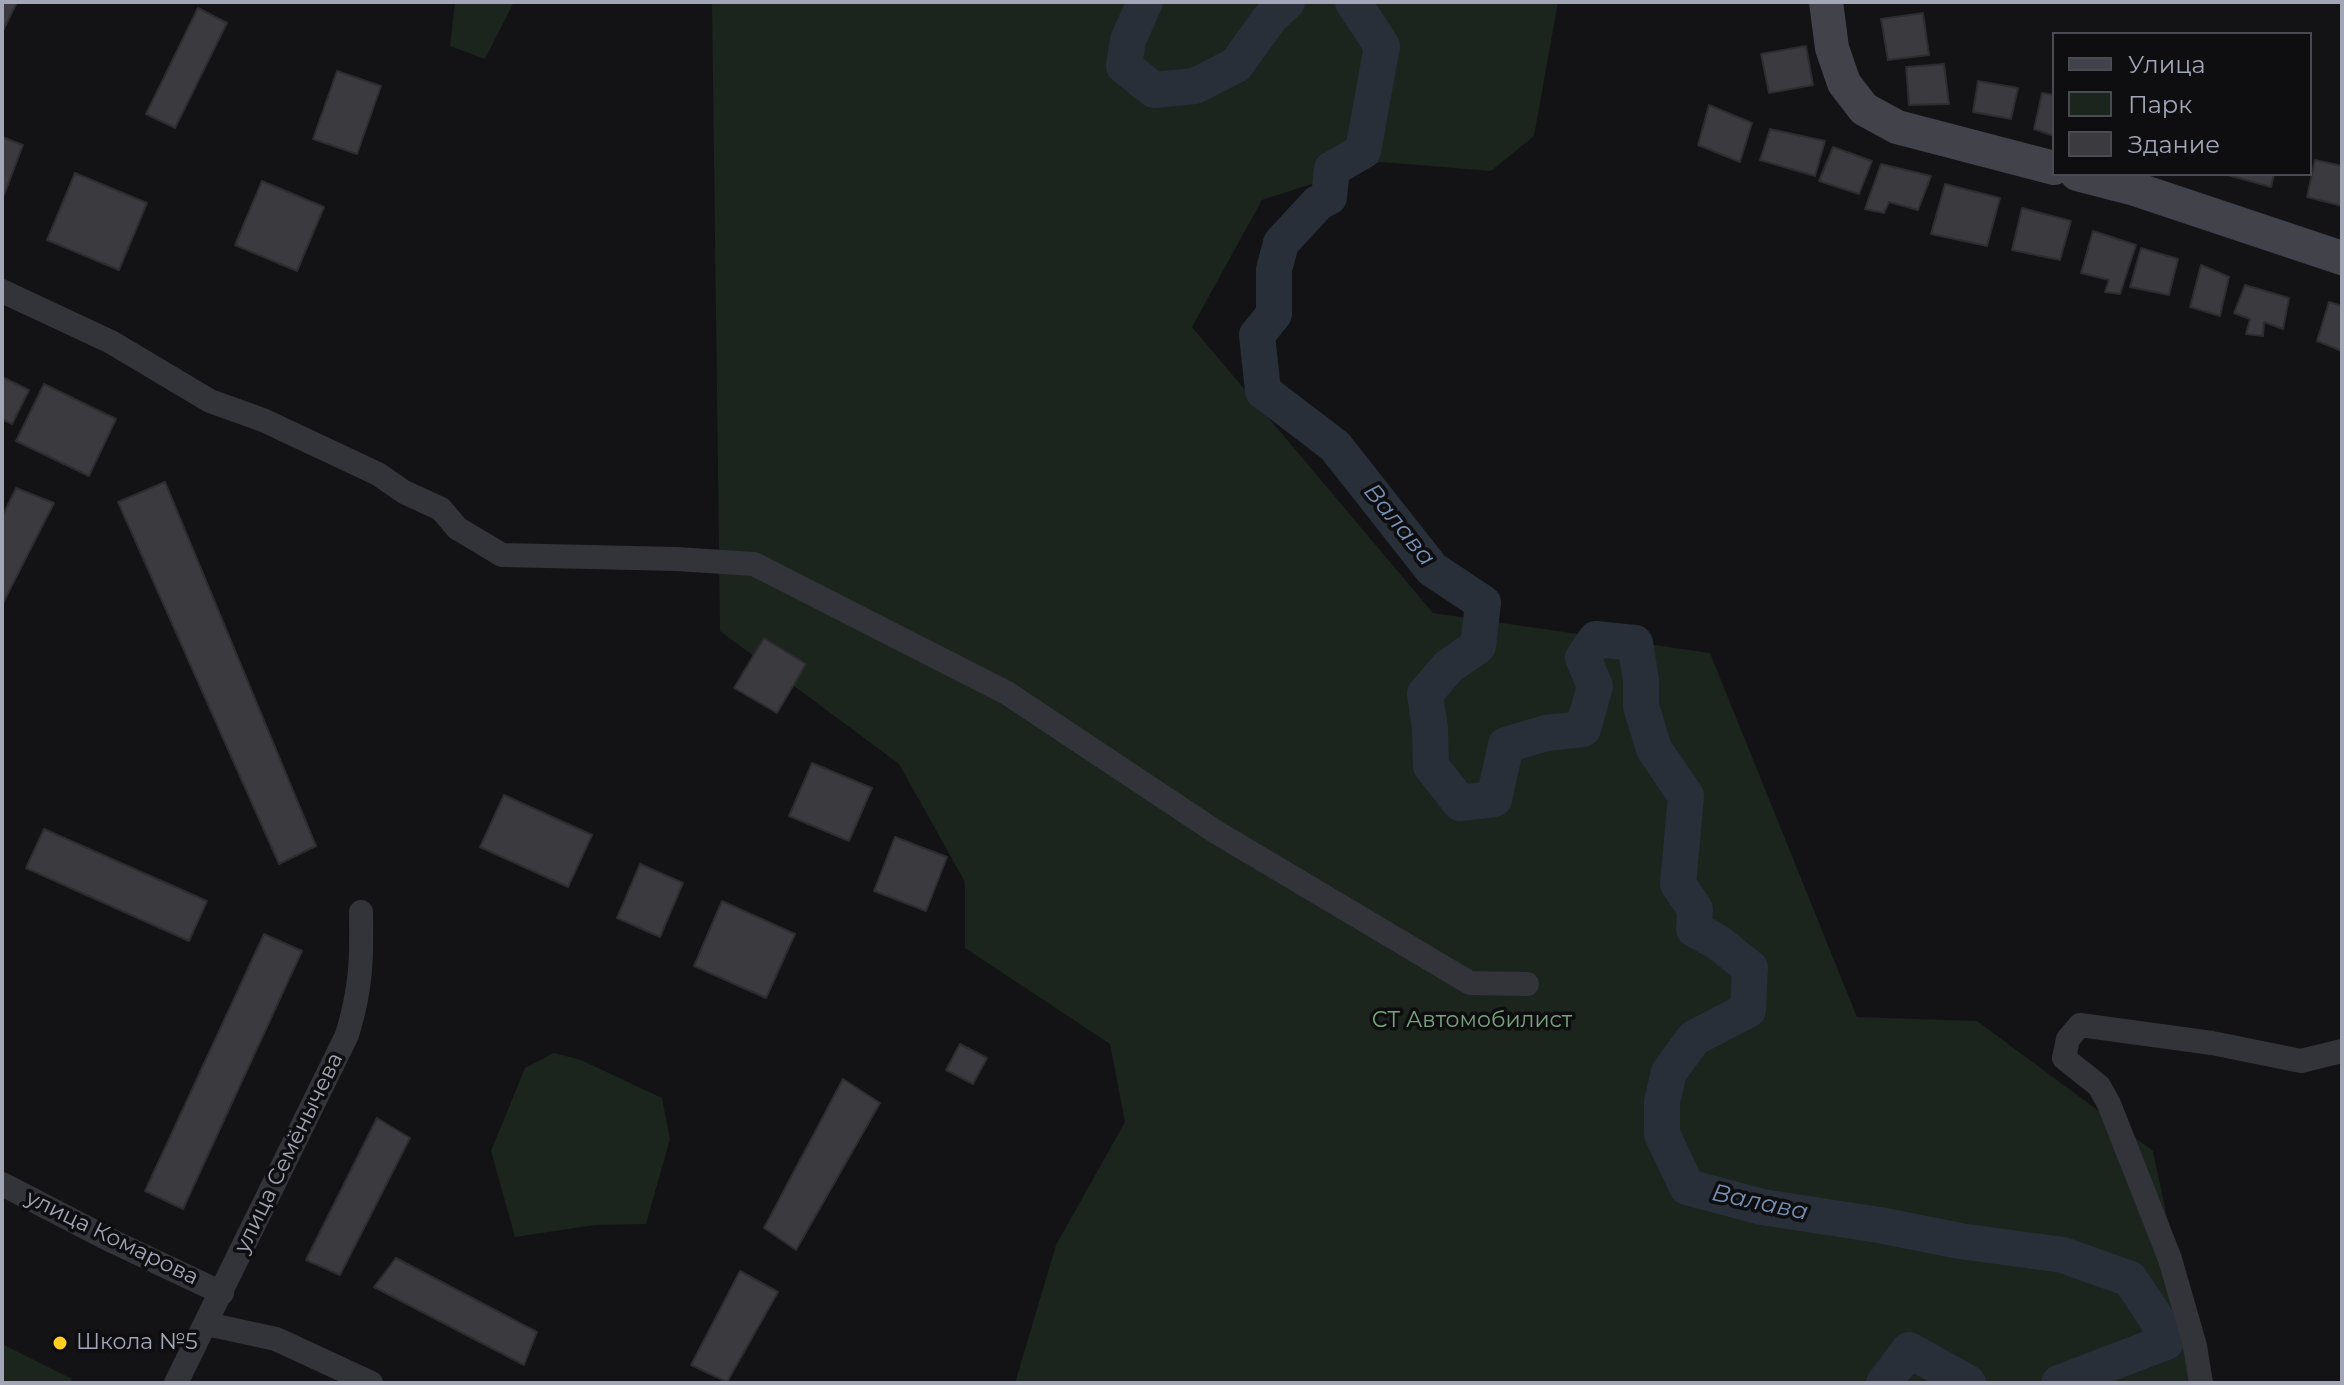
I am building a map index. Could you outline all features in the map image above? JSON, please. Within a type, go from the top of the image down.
[{"type":"main road","points":[[1826,2],[1832,48],[1844,83],[1864,109],[1897,127],[2052,167]]},
{"type":"main road","points":[[2085,176],[2135,189],[2342,258]]},
{"type":"street","points":[[2,291],[111,342],[210,401],[263,420],[378,474],[404,492],[441,509],[457,528],[502,555],[754,564],[1007,693],[1216,832],[1470,983],[1527,984]]},
{"type":"street","name":"улица Семёнычева","points":[[176,1383],[347,1035],[362,972],[361,912]]},
{"type":"street","points":[[2201,1383],[2195,1346],[2170,1259],[2109,1104],[2099,1086],[2064,1058],[2068,1039],[2080,1025],[2212,1043],[2301,1061],[2342,1051]]},
{"type":"street","name":"улица Комарова","points":[[2,1184],[222,1293]]},
{"type":"street","points":[[207,1324],[276,1339],[371,1383]]},
{"type":"green space","points":[[455,2],[514,2],[485,59],[450,46]]},
{"type":"green space","name":"СТ Автомобилист","points":[[712,2],[1558,2],[1534,136],[1491,171],[1380,162],[1262,200],[1192,327],[1433,613],[1710,653],[1857,1017],[1977,1021],[2153,1151],[2202,1383],[1015,1383],[1056,1245],[1125,1122],[1110,1044],[965,948],[965,882],[899,764],[720,631]]},
{"type":"green space","points":[[554,1053],[581,1060],[662,1098],[670,1139],[646,1224],[595,1225],[515,1237],[491,1151],[525,1068]]},
{"type":"green space","points":[[2,1344],[72,1379],[70,1383],[2,1383]]},
{"type":"building","points":[[2,2],[17,2],[2,33]]},
{"type":"building","points":[[198,8],[227,23],[175,128],[146,114]]},
{"type":"building","points":[[1923,13],[1929,55],[1888,60],[1881,19]]},
{"type":"building","points":[[1806,46],[1813,85],[1769,93],[1761,54]]},
{"type":"building","points":[[1944,64],[1949,104],[1909,105],[1906,67]]},
{"type":"building","points":[[337,71],[381,86],[357,154],[313,139]]},
{"type":"building","points":[[1978,81],[2018,88],[2011,119],[1973,112]]},
{"type":"building","points":[[2042,93],[2052,95],[2052,135],[2034,129]]},
{"type":"building","points":[[1709,105],[1752,123],[1740,162],[1698,145]]},
{"type":"building","points":[[1770,129],[1825,141],[1815,176],[1760,160]]},
{"type":"building","points":[[2,137],[23,145],[4,195],[2,194]]},
{"type":"building","points":[[1833,147],[1872,161],[1859,194],[1819,181]]},
{"type":"building","points":[[2315,160],[2342,166],[2342,206],[2307,197]]},
{"type":"building","points":[[1881,164],[1931,176],[1918,210],[1889,202],[1884,213],[1865,209]]},
{"type":"building","points":[[75,173],[147,203],[119,270],[47,240]]},
{"type":"building","points":[[2231,176],[2274,176],[2271,187]]},
{"type":"building","points":[[262,181],[324,207],[297,271],[235,245]]},
{"type":"building","points":[[1945,184],[2000,198],[1987,246],[1931,234]]},
{"type":"building","points":[[2022,208],[2071,221],[2060,260],[2012,250]]},
{"type":"building","points":[[2093,231],[2136,245],[2120,294],[2105,292],[2109,280],[2081,273]]},
{"type":"building","points":[[2141,248],[2178,259],[2169,295],[2130,287]]},
{"type":"building","points":[[2201,265],[2229,277],[2220,316],[2190,307]]},
{"type":"building","points":[[2245,285],[2289,298],[2283,329],[2264,322],[2263,336],[2246,334],[2250,319],[2234,313]]},
{"type":"building","points":[[2329,302],[2342,306],[2342,351],[2317,341]]},
{"type":"building","points":[[2,377],[29,390],[12,424],[2,419]]},
{"type":"building","points":[[44,384],[116,419],[89,476],[16,441]]},
{"type":"building","points":[[165,482],[316,846],[279,864],[118,502]]},
{"type":"building","points":[[16,488],[54,503],[2,605],[2,517]]},
{"type":"building","points":[[764,638],[806,664],[777,713],[734,688]]},
{"type":"building","points":[[812,763],[872,788],[849,841],[789,816]]},
{"type":"building","points":[[504,795],[592,835],[568,887],[480,847]]},
{"type":"building","points":[[44,829],[207,901],[189,941],[26,868]]},
{"type":"building","points":[[895,837],[947,857],[926,911],[874,891]]},
{"type":"building","points":[[640,864],[683,883],[660,937],[617,918]]},
{"type":"building","points":[[722,901],[795,934],[766,998],[694,966]]},
{"type":"building","points":[[264,934],[302,951],[183,1209],[145,1191]]},
{"type":"building","points":[[960,1044],[987,1058],[973,1084],[946,1070]]},
{"type":"building","points":[[843,1079],[880,1103],[796,1250],[764,1228]]},
{"type":"building","points":[[377,1118],[410,1138],[340,1275],[306,1260]]},
{"type":"building","points":[[396,1258],[537,1332],[524,1365],[374,1287]]},
{"type":"building","points":[[740,1271],[778,1292],[727,1382],[691,1365]]},
{"type":"waterway","name":"Валава","points":[[1145,2],[1128,40],[1124,66],[1154,90],[1195,86],[1236,65],[1270,18],[1287,2]]},
{"type":"waterway","name":"Валава","points":[[1353,2],[1382,46],[1363,151],[1332,169],[1329,197],[1318,203],[1281,243],[1274,270],[1274,314],[1257,335],[1263,391],[1335,446],[1432,569],[1483,603],[1478,646],[1448,667],[1425,694],[1431,766],[1460,803],[1494,799],[1506,745],[1546,733],[1583,729],[1595,686],[1583,658],[1596,639],[1635,643],[1641,680],[1641,706],[1654,749],[1686,796],[1678,884],[1695,909],[1694,929],[1719,943],[1750,968],[1748,1010],[1694,1038],[1669,1072],[1662,1102],[1662,1134],[1687,1187],[1762,1207],[2063,1255],[2130,1279],[2156,1318],[2166,1342],[2059,1383]]},
{"type":"waterway","name":"Валава","points":[[1884,1383],[1909,1350],[1968,1383]]},
{"type":"place","name":"Школа №5","points":[[60,1343]]}]
